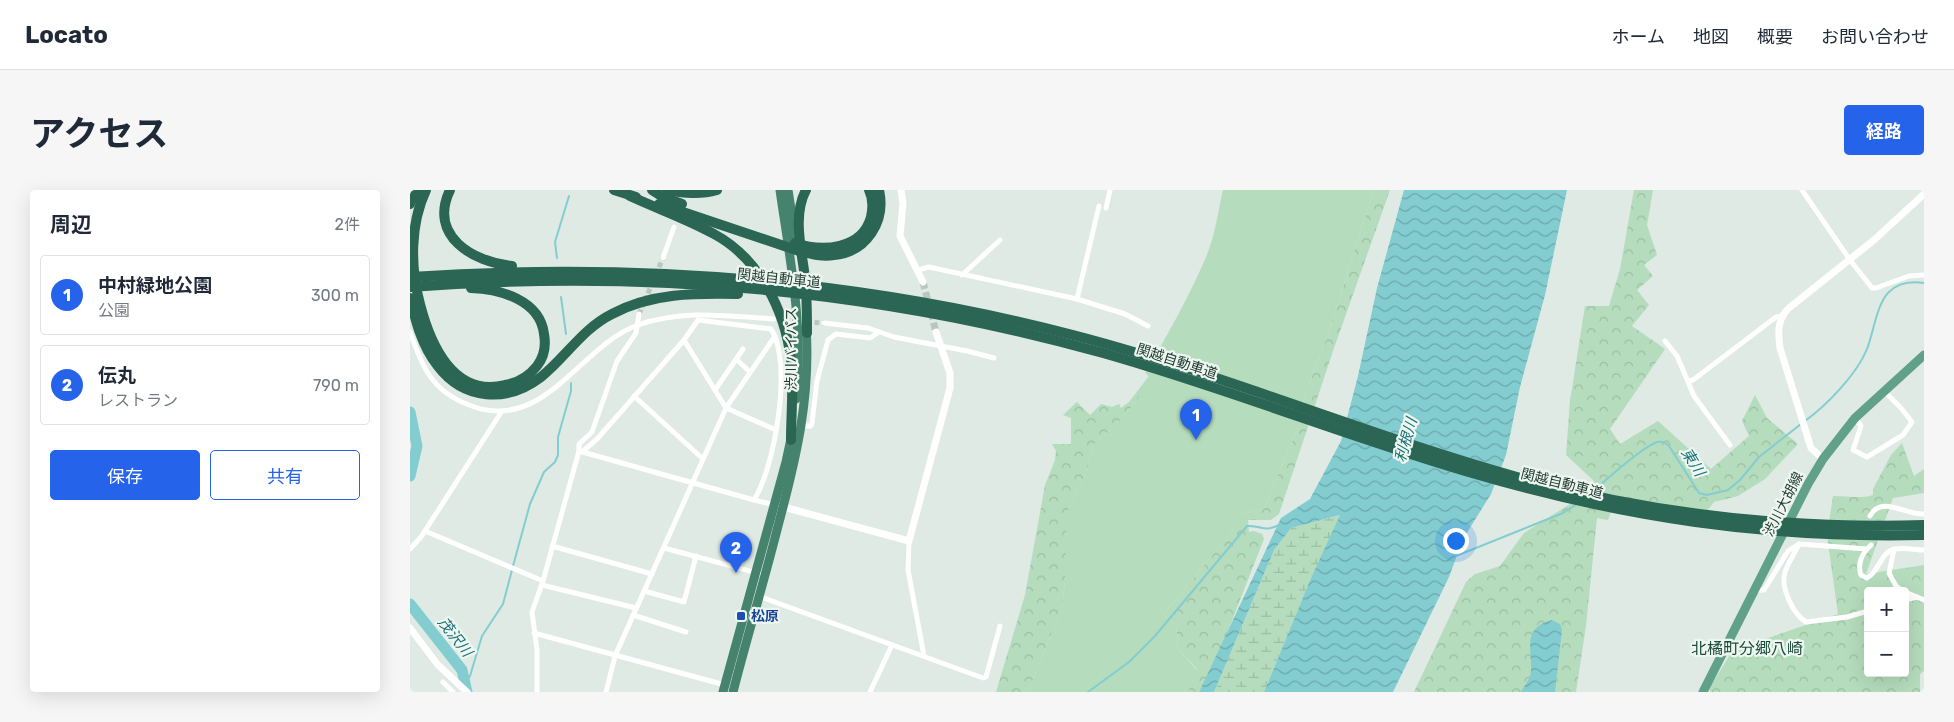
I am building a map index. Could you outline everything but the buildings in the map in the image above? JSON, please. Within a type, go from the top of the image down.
[{"type":"highway","points":[[410,204],[416,190]]},
{"type":"highway","points":[[410,288],[432,283],[488,289],[510,295],[528,305],[540,320],[545,334],[544,351],[536,367],[528,375],[511,384],[493,387],[482,386],[472,383],[454,372],[439,354],[427,329],[423,314],[412,262],[412,225],[419,202],[426,190]]},
{"type":"highway","points":[[450,190],[445,200],[444,210],[448,230],[461,247],[480,259],[490,263],[517,267],[640,272]]},
{"type":"highway","points":[[614,190],[714,234],[728,243],[749,262],[768,288],[781,316],[789,345],[792,375],[791,440]]},
{"type":"highway","points":[[652,190],[671,201],[758,234]]},
{"type":"highway","points":[[667,190],[689,194],[700,194],[717,190]]},
{"type":"highway","name":"渋川バイパス","points":[[779,506],[791,440],[799,369],[794,281],[780,190]]},
{"type":"highway","name":"渋川バイパス","points":[[779,506],[798,451],[805,390],[807,333],[802,282],[788,190]]},
{"type":"highway","points":[[806,190],[801,203],[799,224],[805,280],[807,333]]},
{"type":"highway","points":[[815,251],[842,246],[862,232],[870,220],[872,212],[869,190]]},
{"type":"highway","points":[[630,196],[834,256],[853,250],[869,238],[875,229],[881,210],[879,190]]},
{"type":"highway","name":"関越自動車道","points":[[432,283],[534,271],[640,272],[755,288]]},
{"type":"highway","name":"関越自動車道","points":[[410,277],[432,283],[588,280],[672,282],[907,300],[996,316],[1076,336],[1137,358],[1430,451],[1562,489],[1644,506],[1697,514],[1831,530],[1924,535]]},
{"type":"highway","points":[[410,298],[424,344],[437,366],[445,375],[464,389],[486,395],[498,395],[522,390],[532,384],[585,332],[625,307],[678,295],[755,288]]},
{"type":"highway","name":"関越自動車道","points":[[820,294],[996,326],[1137,358]]},
{"type":"highway","points":[[733,692],[760,597],[761,574],[779,506]]},
{"type":"highway","name":"関越自動車道","points":[[1831,530],[1924,525]]},
{"type":"highway","points":[[724,689],[750,593],[761,574]]},
{"type":"main road","name":"渋川大胡線","points":[[1703,692],[1808,484],[1823,459],[1855,418],[1924,355]]},
{"type":"street","points":[[901,190],[903,203],[900,236],[923,282]]},
{"type":"street","points":[[1106,208],[1110,190]]},
{"type":"street","points":[[1802,190],[1850,260],[1872,288],[1909,276],[1924,275]]},
{"type":"street","points":[[1823,459],[1811,448],[1780,348],[1779,326],[1782,316],[1789,308],[1850,260],[1924,194]]},
{"type":"street","points":[[1077,299],[1098,206]]},
{"type":"street","points":[[663,258],[674,227]]},
{"type":"street","points":[[962,275],[1000,240]]},
{"type":"street","points":[[918,270],[929,267],[1077,299],[1124,314],[1148,326]]},
{"type":"street","points":[[537,692],[537,650],[532,612],[580,451],[579,444],[592,432],[617,361],[636,333],[639,314]]},
{"type":"street","points":[[1688,381],[1693,380],[1776,316],[1782,316]]},
{"type":"street","points":[[410,332],[426,372],[439,388],[456,400],[478,409],[502,411],[520,408],[543,397],[577,370],[600,348],[637,325],[667,317],[774,319]]},
{"type":"street","points":[[696,317],[771,329],[778,344],[781,379],[776,430],[770,462],[760,490],[754,500]]},
{"type":"street","points":[[580,451],[597,439],[684,340],[696,317]]},
{"type":"street","points":[[824,323],[868,328],[894,337],[994,358]]},
{"type":"street","points":[[802,426],[811,426],[812,423],[816,386],[828,340],[836,334],[870,338],[879,332]]},
{"type":"street","points":[[924,656],[908,570],[909,541],[950,388],[950,373],[936,332]]},
{"type":"street","points":[[606,692],[615,656],[726,408],[775,336]]},
{"type":"street","points":[[684,340],[726,408],[776,430]]},
{"type":"street","points":[[1665,341],[1677,356],[1694,396],[1730,445]]},
{"type":"street","points":[[715,390],[743,349]]},
{"type":"street","points":[[736,359],[750,372]]},
{"type":"street","points":[[1855,418],[1861,426],[1853,450],[1867,457],[1870,457],[1902,435],[1912,422],[1884,391]]},
{"type":"street","points":[[634,396],[703,459]]},
{"type":"street","points":[[410,549],[425,531],[502,411]]},
{"type":"street","points":[[580,451],[909,541]]},
{"type":"street","points":[[1870,516],[1878,507],[1892,506],[1910,514],[1924,514]]},
{"type":"street","points":[[425,531],[542,583],[636,608]]},
{"type":"street","points":[[1756,590],[1764,590],[1788,551],[1800,544],[1869,547],[1858,568],[1861,575],[1867,578],[1871,576],[1887,553],[1894,549],[1924,550]]},
{"type":"street","points":[[1800,544],[1785,570],[1783,579],[1796,612],[1801,619],[1806,622],[1847,617],[1864,612]]},
{"type":"street","points":[[552,546],[652,574]]},
{"type":"street","points":[[664,548],[761,574]]},
{"type":"street","points":[[1894,549],[1889,573],[1897,587]]},
{"type":"street","points":[[644,591],[684,602],[696,556]]},
{"type":"street","points":[[750,593],[986,677],[1000,626]]},
{"type":"street","points":[[1909,594],[1924,600]]},
{"type":"street","points":[[1909,599],[1916,597]]},
{"type":"street","points":[[633,615],[686,632]]},
{"type":"street","points":[[410,628],[448,675],[467,692]]},
{"type":"street","points":[[534,632],[724,689]]},
{"type":"street","points":[[870,692],[892,645]]},
{"type":"street","points":[[443,682],[453,692]]},
{"type":"green space","points":[[1223,190],[1374,190],[1327,337],[1305,395],[1299,425],[1264,509],[1243,514],[1234,529],[1163,615],[1176,625],[1178,649],[1197,670],[1188,692],[1028,692],[1062,607],[1066,573],[1066,515],[1087,470],[1093,445],[1114,427],[1135,403],[1150,377],[1145,373],[1177,316],[1206,257],[1214,232]]},
{"type":"green space","points":[[1374,190],[1390,190],[1333,351],[1279,514],[1271,520],[1248,520],[1249,532],[1254,531],[1262,534],[1264,539],[1222,646],[1199,692],[1188,692],[1197,669],[1178,649],[1176,625],[1163,615],[1234,529],[1234,521],[1243,514],[1264,509],[1299,425],[1305,395],[1327,337]]},
{"type":"green space","points":[[1634,190],[1653,190],[1647,225],[1657,255],[1644,265],[1653,276],[1637,290],[1649,305],[1632,326],[1665,349],[1610,429],[1620,444],[1658,421],[1711,469],[1749,436],[1742,421],[1755,395],[1767,418],[1798,444],[1765,479],[1738,496],[1714,502],[1707,511],[1616,498],[1608,520],[1597,518],[1586,626],[1576,692],[1414,692],[1466,582],[1475,574],[1500,566],[1524,533],[1581,497],[1594,481],[1566,455],[1570,401],[1585,306],[1609,306],[1620,269]]},
{"type":"green space","points":[[1149,376],[1151,378],[1135,403],[1114,427],[1093,445],[1087,470],[1066,515],[1066,573],[1062,607],[1028,692],[996,692],[1025,595],[1045,485],[1055,460],[1056,451],[1052,444],[1071,444],[1071,418],[1063,415],[1077,402],[1090,415],[1101,404],[1112,407],[1119,404],[1121,408],[1129,402]]},
{"type":"green space","points":[[1902,443],[1914,476],[1924,469],[1924,493],[1893,498],[1866,574],[1924,565],[1924,671],[1920,674],[1920,692],[1710,692],[1710,687],[1733,650],[1838,614],[1827,536],[1833,496],[1868,496],[1873,495],[1873,489],[1891,455]]},
{"type":"green space","points":[[1341,515],[1311,578],[1264,692],[1214,692],[1274,550],[1291,528]]},
{"type":"water","name":"利根川","points":[[1404,190],[1567,190],[1545,295],[1520,387],[1506,455],[1491,494],[1463,539],[1449,577],[1393,692],[1264,692],[1311,578],[1340,515],[1291,528],[1274,550],[1214,692],[1199,692],[1281,518],[1310,499],[1341,441],[1358,376],[1377,288]]},
{"type":"water","points":[[1552,620],[1560,624],[1562,630],[1555,692],[1521,692],[1531,674],[1530,647],[1532,634],[1536,628]]},
{"type":"waterway","points":[[557,258],[555,242],[569,196]]},
{"type":"waterway","name":"東川","points":[[1805,421],[1832,398],[1856,369],[1867,349],[1881,303],[1889,292],[1905,283],[1924,283]]},
{"type":"waterway","points":[[561,297],[566,334]]},
{"type":"waterway","points":[[513,566],[530,504],[544,472],[555,462],[558,455],[558,437],[571,391],[571,383]]},
{"type":"waterway","name":"茂沢川","points":[[410,412],[417,446],[410,476]]},
{"type":"waterway","name":"東川","points":[[1593,491],[1644,449],[1660,442],[1669,446],[1699,493],[1707,495],[1728,490],[1740,480],[1759,457],[1801,424]]},
{"type":"waterway","name":"東川","points":[[1456,556],[1563,513],[1577,504]]},
{"type":"waterway","points":[[1088,692],[1129,662],[1155,636],[1247,526],[1266,529],[1279,525]]},
{"type":"waterway","points":[[465,682],[470,676],[482,636],[503,604],[512,570]]},
{"type":"waterway","name":"茂沢川","points":[[410,604],[462,670],[467,692]]},
{"type":"tunnel","points":[[656,274],[663,258]]},
{"type":"tunnel","points":[[639,314],[653,282]]},
{"type":"tunnel","points":[[923,282],[936,332]]},
{"type":"tunnel","points":[[807,322],[824,323]]},
{"type":"place","name":"中村緑地公園","points":[[1196,440]]},
{"type":"place","name":"伝丸","points":[[736,573]]},
{"type":"place","name":"松原","points":[[741,616]]},
{"type":"district","name":"北橘町分郷八崎","points":[[1747,648]]}]
